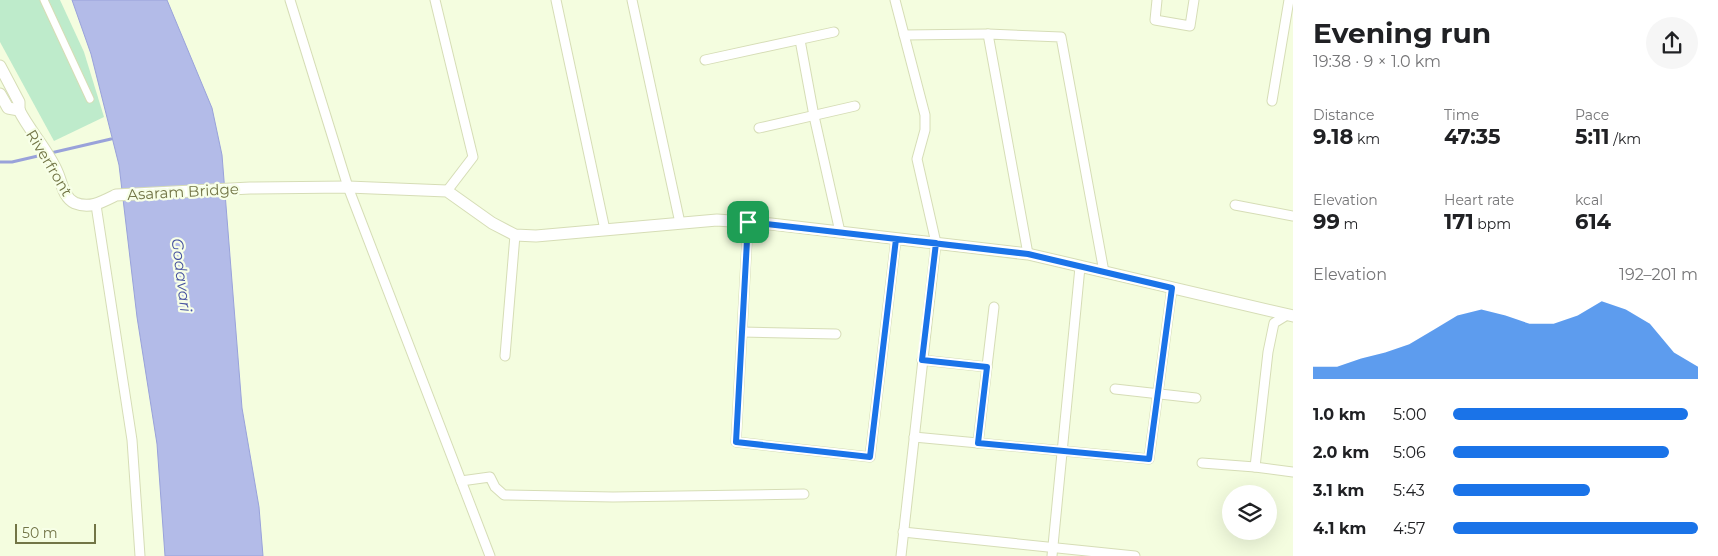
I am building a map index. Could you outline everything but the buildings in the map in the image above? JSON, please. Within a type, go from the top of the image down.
[{"type":"street","points":[[44,0],[90,99]]},
{"type":"street","points":[[290,0],[348,187],[490,556]]},
{"type":"street","points":[[435,0],[473,157],[447,191],[492,223],[515,235],[536,236],[717,220],[748,222],[1028,254],[1290,316]]},
{"type":"street","points":[[556,0],[604,230]]},
{"type":"street","points":[[632,0],[680,223]]},
{"type":"street","points":[[895,0],[925,115],[925,130],[917,159],[936,243],[901,556]]},
{"type":"street","points":[[1157,0],[1155,20],[1190,26],[1194,0]]},
{"type":"street","points":[[1272,101],[1289,0]]},
{"type":"street","points":[[705,60],[834,32]]},
{"type":"street","points":[[904,35],[988,34],[1061,37],[1104,272]]},
{"type":"street","points":[[988,34],[1028,254]]},
{"type":"street","points":[[800,40],[814,116],[840,232]]},
{"type":"street","name":"Riverfront","points":[[0,66],[19,102],[19,110],[24,121],[57,172],[63,191],[73,202],[85,206],[96,205]]},
{"type":"street","points":[[0,94],[8,108],[19,110]]},
{"type":"street","points":[[759,128],[855,106]]},
{"type":"street","name":"Asaram Bridge","points":[[96,205],[116,195],[250,188],[348,187],[447,191]]},
{"type":"street","points":[[96,205],[132,440],[140,556]]},
{"type":"street","points":[[1235,205],[1293,216]]},
{"type":"street","points":[[748,222],[736,442],[870,457],[896,239]]},
{"type":"street","points":[[505,356],[515,235]]},
{"type":"street","points":[[1052,552],[1080,267]]},
{"type":"street","points":[[914,437],[1149,459],[1172,288]]},
{"type":"street","points":[[978,443],[994,307]]},
{"type":"street","points":[[1255,467],[1268,352],[1274,323],[1290,316]]},
{"type":"street","points":[[742,332],[836,334]]},
{"type":"street","points":[[922,360],[987,367]]},
{"type":"street","points":[[1116,389],[1196,398]]},
{"type":"street","points":[[1202,463],[1293,472]]},
{"type":"street","points":[[461,481],[490,477],[495,487],[504,495],[613,497],[804,494]]},
{"type":"street","points":[[903,532],[1052,552],[1135,556]]},
{"type":"green space","points":[[0,0],[60,0],[84,52],[104,117],[54,141],[0,42]]},
{"type":"water","name":"Godavari","points":[[72,0],[167,0],[212,108],[222,155],[242,408],[259,507],[263,556],[165,556],[157,444],[137,317],[119,165],[91,54]]},
{"type":"waterway","points":[[0,162],[12,162],[111,139]]},
{"type":"route","points":[[748,222],[736,442],[870,457],[896,239],[936,243],[922,360],[987,367],[978,443],[1149,459],[1172,288],[1028,254],[936,243],[896,239],[771,224],[748,222]]}]
